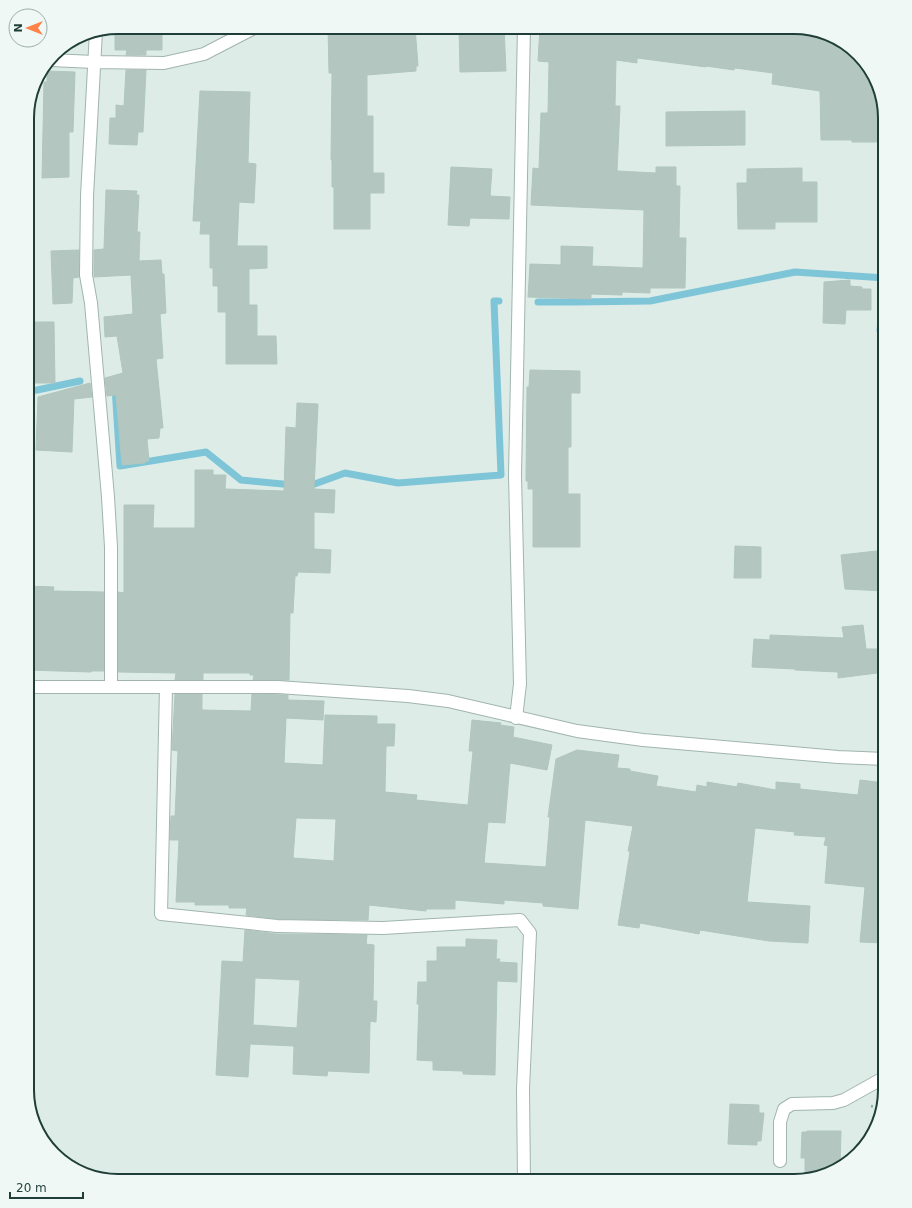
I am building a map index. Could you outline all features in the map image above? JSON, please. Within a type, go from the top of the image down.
[{"type":"street","points":[[58,60],[164,63],[204,54],[243,34]]},
{"type":"street","points":[[516,718],[520,684],[515,475],[524,34]]},
{"type":"street","points":[[96,37],[87,196],[86,275],[91,303],[111,547],[112,686]]},
{"type":"street","points":[[34,687],[278,687],[408,696],[448,701],[577,731],[643,740],[838,757],[878,759]]},
{"type":"street","points":[[166,687],[161,914],[277,926],[383,928],[520,920],[530,934],[523,1089],[524,1174]]},
{"type":"street","points":[[780,1161],[780,1122],[784,1109],[792,1104],[833,1103],[844,1100],[878,1081]]},
{"type":"building","points":[[115,34],[162,34],[162,50],[146,50],[146,55],[126,55],[127,50],[115,50]]},
{"type":"building","points":[[328,34],[416,34],[418,66],[416,66],[416,71],[367,75],[367,116],[373,116],[373,173],[384,173],[384,193],[370,193],[370,229],[334,229],[334,187],[332,187],[331,160],[332,73],[329,73]]},
{"type":"building","points":[[459,34],[504,34],[506,71],[460,72]]},
{"type":"building","points":[[540,34],[799,34],[821,38],[836,45],[849,55],[864,72],[869,81],[874,91],[878,113],[878,142],[821,140],[820,91],[772,84],[773,73],[735,68],[734,70],[706,67],[637,58],[637,63],[616,60],[615,106],[620,106],[617,171],[656,173],[656,167],[676,167],[676,186],[680,186],[679,238],[686,238],[685,288],[650,288],[650,293],[622,292],[622,295],[591,294],[591,299],[528,297],[530,264],[561,265],[561,246],[593,247],[592,266],[643,268],[644,210],[531,205],[533,168],[539,169],[541,113],[548,113],[549,62],[538,61]]},
{"type":"building","points":[[126,70],[146,70],[143,132],[138,132],[137,145],[109,144],[110,118],[116,118],[116,105],[124,106]]},
{"type":"building","points":[[48,71],[75,72],[73,132],[69,132],[69,177],[42,178],[44,82],[47,82]]},
{"type":"building","points":[[200,91],[250,92],[248,163],[256,164],[254,203],[239,202],[237,246],[267,246],[267,268],[249,269],[249,305],[257,305],[257,336],[276,336],[277,364],[226,364],[226,312],[218,312],[218,286],[213,286],[213,268],[210,268],[210,234],[200,234],[201,221],[193,221]]},
{"type":"building","points":[[745,111],[745,145],[666,146],[666,112]]},
{"type":"building","points":[[451,167],[492,169],[490,196],[510,197],[509,219],[470,218],[469,226],[448,225]]},
{"type":"building","points":[[802,168],[802,182],[817,182],[817,222],[775,222],[775,229],[738,229],[737,183],[747,183],[747,169]]},
{"type":"building","points":[[106,190],[137,191],[136,195],[139,195],[137,232],[140,232],[139,261],[161,260],[162,274],[164,274],[166,313],[160,314],[163,358],[156,359],[163,428],[160,428],[159,438],[147,439],[149,461],[145,461],[145,463],[122,465],[116,395],[107,396],[105,378],[123,373],[117,336],[105,337],[104,317],[133,314],[131,275],[94,277],[94,250],[104,249]]},
{"type":"building","points":[[79,250],[79,277],[73,278],[72,303],[53,304],[51,251]]},
{"type":"building","points":[[850,280],[850,286],[862,287],[862,289],[871,289],[871,310],[846,310],[845,324],[823,323],[824,282]]},
{"type":"building","points":[[34,322],[54,322],[55,383],[34,383]]},
{"type":"building","points":[[530,370],[580,371],[580,393],[571,393],[571,447],[568,447],[568,494],[580,494],[580,547],[533,547],[533,489],[528,489],[528,481],[526,481],[527,387],[529,387]]},
{"type":"building","points":[[90,383],[92,397],[74,399],[72,452],[36,450],[38,397]]},
{"type":"building","points":[[297,403],[318,404],[314,489],[335,490],[334,513],[314,512],[314,549],[331,550],[330,573],[298,572],[297,576],[295,576],[293,613],[290,613],[289,680],[253,680],[254,675],[250,675],[250,673],[203,673],[203,680],[175,680],[176,673],[118,672],[118,592],[124,593],[124,505],[154,505],[153,528],[195,528],[195,470],[213,470],[213,475],[226,475],[225,489],[284,491],[286,427],[296,428]]},
{"type":"building","points":[[735,546],[761,547],[761,578],[734,578]]},
{"type":"building","points":[[878,551],[878,591],[845,589],[841,555]]},
{"type":"building","points":[[34,586],[54,587],[53,591],[104,592],[104,671],[34,670]]},
{"type":"building","points":[[863,625],[866,649],[878,649],[878,673],[838,678],[838,672],[752,667],[754,639],[770,640],[770,635],[844,638],[842,627]]},
{"type":"building","points":[[175,694],[202,694],[202,710],[251,711],[252,694],[288,695],[288,700],[324,701],[323,720],[286,718],[284,763],[323,765],[325,715],[377,716],[377,724],[395,724],[394,746],[386,746],[385,792],[417,795],[416,800],[468,805],[473,751],[469,751],[472,720],[501,723],[500,725],[514,727],[513,737],[552,745],[547,770],[510,763],[505,823],[488,822],[484,863],[546,867],[550,817],[548,817],[556,759],[577,750],[619,755],[617,768],[630,769],[630,771],[658,776],[656,786],[696,792],[697,785],[707,787],[707,782],[737,787],[738,783],[776,790],[776,782],[800,784],[800,789],[858,795],[860,780],[878,782],[878,943],[860,942],[865,887],[825,883],[828,846],[824,845],[826,837],[794,835],[795,832],[755,828],[747,902],[810,906],[808,943],[769,941],[700,930],[699,934],[640,923],[639,928],[618,925],[633,826],[585,820],[578,909],[543,906],[543,903],[504,900],[504,904],[455,900],[455,909],[426,909],[426,911],[369,905],[368,920],[277,919],[246,915],[247,908],[229,908],[229,905],[195,905],[195,902],[176,902],[179,840],[170,840],[171,816],[175,816],[178,751],[172,750]],"holes":[[[296,818],[336,819],[334,861],[293,858]]]},
{"type":"building","points":[[245,930],[277,934],[367,935],[366,944],[374,945],[373,1001],[377,1001],[376,1022],[370,1021],[369,1073],[328,1071],[327,1076],[293,1074],[294,1046],[250,1044],[248,1077],[216,1075],[222,961],[243,962]],"holes":[[[255,978],[300,980],[297,1028],[253,1025]]]},
{"type":"building","points":[[466,939],[497,940],[496,959],[500,959],[499,962],[517,963],[517,982],[497,981],[495,1075],[463,1074],[463,1071],[433,1070],[433,1061],[417,1060],[419,1004],[417,1004],[418,982],[427,982],[427,961],[437,961],[437,947],[466,947]]},
{"type":"building","points":[[730,1104],[759,1105],[759,1113],[764,1113],[761,1141],[757,1141],[757,1145],[728,1144]]},
{"type":"building","points":[[841,1131],[840,1160],[821,1170],[805,1173],[805,1158],[801,1158],[802,1132]]},
{"type":"waterway","points":[[538,302],[650,301],[795,272],[878,278]]},
{"type":"waterway","points":[[305,486],[309,486],[345,473],[398,483],[501,475],[494,301],[499,301]]},
{"type":"waterway","points":[[34,390],[80,381]]},
{"type":"waterway","points":[[115,387],[120,466],[206,452],[241,480],[293,485]]}]
